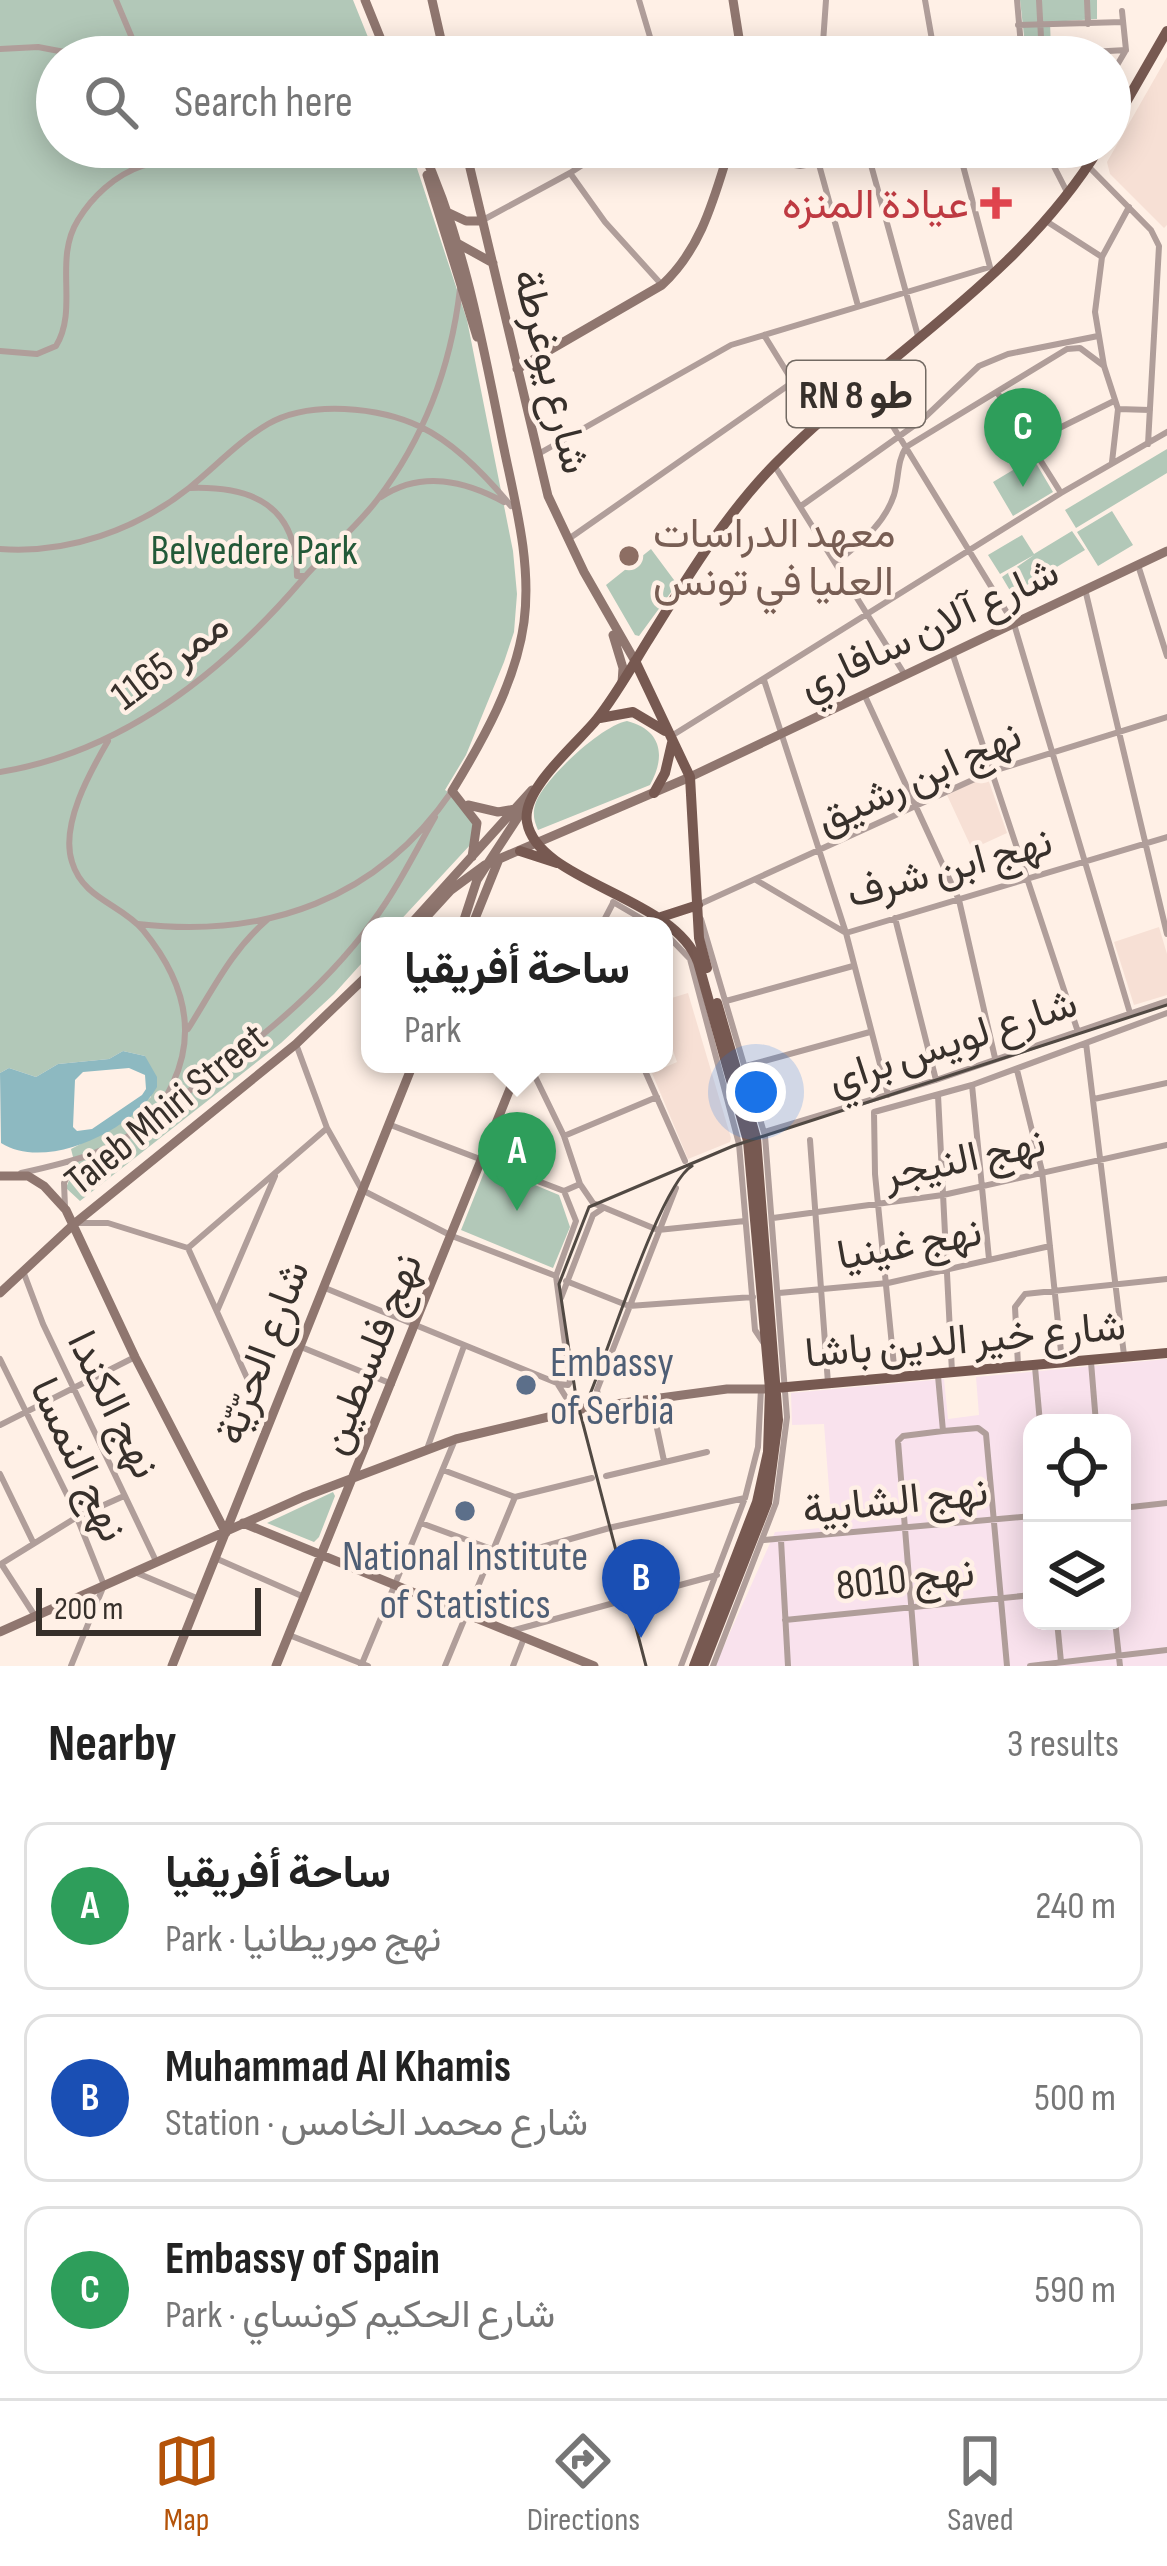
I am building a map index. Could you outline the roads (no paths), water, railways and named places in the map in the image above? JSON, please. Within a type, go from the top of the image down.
[{"type":"main road","points":[[364,0],[379,36]]},
{"type":"main road","points":[[432,0],[441,36]]},
{"type":"main road","points":[[733,0],[739,36]]},
{"type":"main road","points":[[1131,94],[1167,31]]},
{"type":"main road","points":[[428,168],[458,244],[487,363],[526,599],[519,647],[494,713],[452,791],[466,804],[478,828],[472,857]]},
{"type":"main road","name":"شارع يوغرطة","points":[[471,168],[537,455],[567,540],[635,661]]},
{"type":"main road","points":[[517,369],[662,285],[691,252],[723,168]]},
{"type":"main road","name":"RN 8 طو","points":[[596,721],[708,548],[774,465],[994,270],[1046,220],[1087,168]]},
{"type":"main road","points":[[442,208],[466,220],[482,221]]},
{"type":"main road","points":[[442,208],[460,286],[487,363]]},
{"type":"main road","points":[[446,236],[493,263]]},
{"type":"main road","name":"شارع آلان سافاري","points":[[484,865],[690,778],[1167,551]]},
{"type":"main road","name":"شارع يوغرطة","points":[[600,602],[621,659],[621,685]]},
{"type":"main road","points":[[635,661],[690,778],[700,944],[759,1133],[776,1453],[766,1503],[698,1666]]},
{"type":"main road","points":[[421,917],[596,721],[633,712],[670,738]]},
{"type":"main road","points":[[654,793],[665,773],[670,738]]},
{"type":"main road","points":[[683,764],[717,764]]},
{"type":"main road","points":[[423,917],[484,865],[548,773]]},
{"type":"main road","points":[[533,796],[527,820],[538,844],[647,917]]},
{"type":"main road","points":[[466,804],[498,812],[515,809]]},
{"type":"main road","points":[[520,851],[568,867]]},
{"type":"main road","points":[[470,917],[499,859]]},
{"type":"main road","points":[[468,917],[484,865]]},
{"type":"main road","points":[[439,903],[457,908],[462,917]]},
{"type":"main road","points":[[672,917],[698,909]]},
{"type":"main road","points":[[673,929],[693,948],[748,1141],[774,1388]]},
{"type":"main road","name":"Taieb Mhiri Street","points":[[0,1293],[74,1224],[296,1044],[361,983]]},
{"type":"main road","name":"شارع الحرّيّة","points":[[172,1666],[226,1533],[238,1521],[267,1422],[409,1073]]},
{"type":"main road","name":"نهج فلسطين","points":[[276,1666],[518,1073]]},
{"type":"main road","points":[[0,1175],[18,1174],[44,1186],[66,1210],[226,1533],[0,1632]]},
{"type":"main road","name":"شارع خير الدين باشا","points":[[774,1388],[1167,1353]]},
{"type":"main road","points":[[238,1521],[456,1439],[586,1408],[774,1388]]},
{"type":"main road","points":[[214,1514],[587,1665]]},
{"type":"street","points":[[116,0],[131,36]]},
{"type":"street","points":[[639,0],[650,36]]},
{"type":"street","points":[[823,36],[826,0]]},
{"type":"street","points":[[926,0],[931,36]]},
{"type":"street","points":[[1017,0],[1019,36]]},
{"type":"street","points":[[1039,0],[1041,36]]},
{"type":"street","points":[[1087,0],[1088,23]]},
{"type":"street","points":[[1122,11],[1124,36]]},
{"type":"street","points":[[1018,25],[1123,22]]},
{"type":"street","points":[[0,49],[36,47]]},
{"type":"street","points":[[0,351],[38,354],[56,346],[65,323],[64,262],[79,218],[114,181],[138,168]]},
{"type":"street","points":[[482,221],[578,168]]},
{"type":"street","points":[[820,168],[858,306]]},
{"type":"street","points":[[872,168],[920,340]]},
{"type":"street","points":[[537,455],[693,364],[764,334],[994,270],[964,168]]},
{"type":"street","points":[[1055,168],[1068,194]]},
{"type":"street","points":[[1090,168],[1151,230],[1160,253],[1148,444]]},
{"type":"street","points":[[570,173],[605,222],[662,285]]},
{"type":"street","points":[[1112,462],[1116,405],[1095,312],[1102,257],[1129,208]]},
{"type":"street","points":[[1046,220],[1102,257]]},
{"type":"street","name":"ممر 1165","points":[[0,772],[54,760],[110,739],[212,670],[260,628],[377,500],[422,428],[446,363],[460,286]]},
{"type":"street","points":[[764,334],[824,421]]},
{"type":"street","points":[[801,506],[938,406],[979,366],[1008,354],[1066,346],[1097,336]]},
{"type":"street","points":[[837,562],[883,518],[895,494],[906,447],[1066,346],[1080,348],[1104,366]]},
{"type":"street","points":[[567,540],[793,382]]},
{"type":"street","points":[[867,384],[1014,624],[1130,1013]]},
{"type":"street","points":[[997,392],[1060,493]]},
{"type":"street","points":[[1030,442],[1116,405],[1150,410]]},
{"type":"street","points":[[0,549],[52,548],[140,520],[189,488],[247,439],[289,416],[314,411],[356,412],[422,428],[461,455],[514,509]]},
{"type":"street","points":[[670,738],[1060,493],[1167,432]]},
{"type":"street","points":[[774,465],[905,675]]},
{"type":"street","points":[[377,500],[406,485],[440,480],[478,488],[514,509]]},
{"type":"street","points":[[189,488],[245,491],[273,509],[294,543],[298,576],[305,576]]},
{"type":"street","points":[[1138,565],[1167,656]]},
{"type":"street","points":[[1085,590],[1167,934]]},
{"type":"street","points":[[952,652],[1077,1029]]},
{"type":"street","points":[[764,680],[846,933],[888,1095]]},
{"type":"street","points":[[864,694],[959,900],[995,1058]]},
{"type":"street","name":"نهج ابن رشيق","points":[[698,909],[990,772],[1167,717]]},
{"type":"street","points":[[110,739],[80,802],[70,835],[71,860],[89,890],[138,924],[170,967],[182,998],[187,1032]]},
{"type":"street","points":[[376,917],[452,791]]},
{"type":"street","points":[[138,924],[199,926],[326,901],[363,882],[435,817]]},
{"type":"street","name":"نهج ابن شرف","points":[[756,880],[846,933],[1167,837]]},
{"type":"street","points":[[606,917],[615,898]]},
{"type":"street","points":[[681,1666],[745,1498],[774,1388],[779,1293],[772,1218],[745,1066],[698,909]]},
{"type":"street","points":[[152,1118],[178,1071],[187,1032],[218,974],[240,944],[273,915]]},
{"type":"street","points":[[895,918],[936,1080]]},
{"type":"street","points":[[18,1174],[75,1161],[152,1118],[239,1055],[325,979],[361,935]]},
{"type":"street","points":[[673,941],[690,958],[739,1144],[755,1330],[766,1346]]},
{"type":"street","points":[[726,1001],[853,966]]},
{"type":"street","name":"شارع لويس براي","points":[[759,1133],[936,1080],[1167,1001]]},
{"type":"street","name":"شارع لويس براي","points":[[879,1206],[874,1112],[972,1085],[1167,1013]]},
{"type":"street","points":[[745,1066],[870,1032]]},
{"type":"street","points":[[1086,1042],[1124,1356]]},
{"type":"street","points":[[296,1044],[327,1128],[362,1190],[452,1236],[556,1276]]},
{"type":"street","points":[[1016,1070],[1042,1171],[1062,1361]]},
{"type":"street","points":[[517,1078],[524,1073]]},
{"type":"street","points":[[535,1073],[580,1184],[602,1209],[658,1230],[745,1221]]},
{"type":"street","points":[[646,1073],[685,1161]]},
{"type":"street","points":[[1094,1099],[1167,1083]]},
{"type":"street","points":[[972,1085],[989,1259]]},
{"type":"street","points":[[938,1095],[948,1270],[943,1431]]},
{"type":"street","points":[[564,1136],[657,1097]]},
{"type":"street","points":[[388,1124],[564,1191],[580,1184]]},
{"type":"street","points":[[188,1248],[327,1128]]},
{"type":"street","points":[[810,1140],[828,1383]]},
{"type":"street","name":"نهج النيجر","points":[[772,1218],[943,1195],[1167,1145]]},
{"type":"street","points":[[66,1210],[64,1183],[75,1161]]},
{"type":"street","points":[[217,1311],[277,1171]]},
{"type":"street","points":[[609,1407],[600,1404],[597,1390],[676,1188]]},
{"type":"street","points":[[321,1287],[568,1385],[556,1276],[576,1221],[564,1191]]},
{"type":"street","points":[[560,1308],[592,1217],[590,1200]]},
{"type":"street","points":[[879,1206],[895,1376]]},
{"type":"street","points":[[592,1217],[602,1209]]},
{"type":"street","points":[[74,1224],[108,1223],[188,1248],[267,1422]]},
{"type":"street","name":"نهج غينيا","points":[[779,1293],[888,1283],[1050,1246]]},
{"type":"street","name":"نهج الكندا","points":[[23,1271],[43,1324],[157,1561]]},
{"type":"street","points":[[1018,1365],[1018,1298],[1167,1279]]},
{"type":"street","points":[[566,1281],[628,1306],[753,1297]]},
{"type":"street","points":[[299,1346],[392,1384]]},
{"type":"street","points":[[428,1448],[464,1346]]},
{"type":"street","points":[[0,1425],[135,1357]]},
{"type":"street","name":"نهج النمسا","points":[[0,1359],[77,1517],[104,1585]]},
{"type":"street","points":[[1090,1359],[1095,1414]]},
{"type":"street","points":[[1035,1364],[1039,1414]]},
{"type":"street","points":[[557,1383],[567,1400],[586,1408]]},
{"type":"street","points":[[713,1666],[776,1503],[786,1446],[774,1388]]},
{"type":"street","points":[[651,1400],[664,1462]]},
{"type":"street","points":[[916,1666],[898,1441],[903,1436],[943,1431],[984,1431],[1007,1666]]},
{"type":"street","points":[[289,1635],[363,1665],[456,1439]]},
{"type":"street","points":[[606,1476],[707,1452]]},
{"type":"street","points":[[443,1470],[515,1497],[592,1478]]},
{"type":"street","points":[[0,1474],[33,1542]]},
{"type":"street","points":[[35,1616],[1,1563],[77,1517],[124,1496]]},
{"type":"street","points":[[445,1666],[515,1497]]},
{"type":"street","points":[[422,1523],[510,1556],[745,1498]]},
{"type":"street","points":[[1131,1507],[1167,1503]]},
{"type":"street","name":"نهج الشابية","points":[[764,1540],[1023,1517]]},
{"type":"street","points":[[781,1540],[788,1666]]},
{"type":"street","points":[[215,1558],[304,1597]]},
{"type":"street","points":[[134,1571],[199,1599]]},
{"type":"street","points":[[507,1631],[717,1575]]},
{"type":"street","points":[[83,1666],[72,1664],[104,1585]]},
{"type":"street","name":"نهج 8010","points":[[785,1620],[1023,1595]]},
{"type":"street","points":[[1058,1630],[1061,1664]]},
{"type":"street","points":[[1116,1630],[1120,1666]]},
{"type":"street","points":[[513,1666],[524,1638]]},
{"type":"street","points":[[1030,1666],[1167,1650]]},
{"type":"water","points":[[123,1051],[145,1056],[157,1077],[157,1087],[129,1118],[64,1149],[20,1151],[1,1143],[0,1073],[9,1068],[36,1077],[58,1064],[109,1059]],"holes":[[[129,1068],[145,1075],[142,1095],[92,1129],[73,1127],[75,1080],[83,1072]]]},
{"type":"tram line","points":[[646,1666],[576,1397],[559,1284],[589,1207],[733,1146],[1167,1005]]},
{"type":"tram line","points":[[586,1422],[590,1394],[651,1235],[679,1179],[692,1166]]},
{"type":"place","name":"عيادة المنزه","points":[[996,203]]},
{"type":"place","name":"Embassy of Spain","points":[[1023,487]]},
{"type":"place","name":"معهد الدراسات العليا في تونس","points":[[629,556]]},
{"type":"place","name":"ساحة أفريقيا","points":[[517,1211]]},
{"type":"place","name":"Embassy of Serbia","points":[[526,1385]]},
{"type":"place","name":"National Institute of Statistics","points":[[465,1511]]},
{"type":"place","name":"Muhammad Al Khamis","points":[[641,1638]]},
{"type":"park label","name":"Belvedere Park","points":[[254,549]]}]
